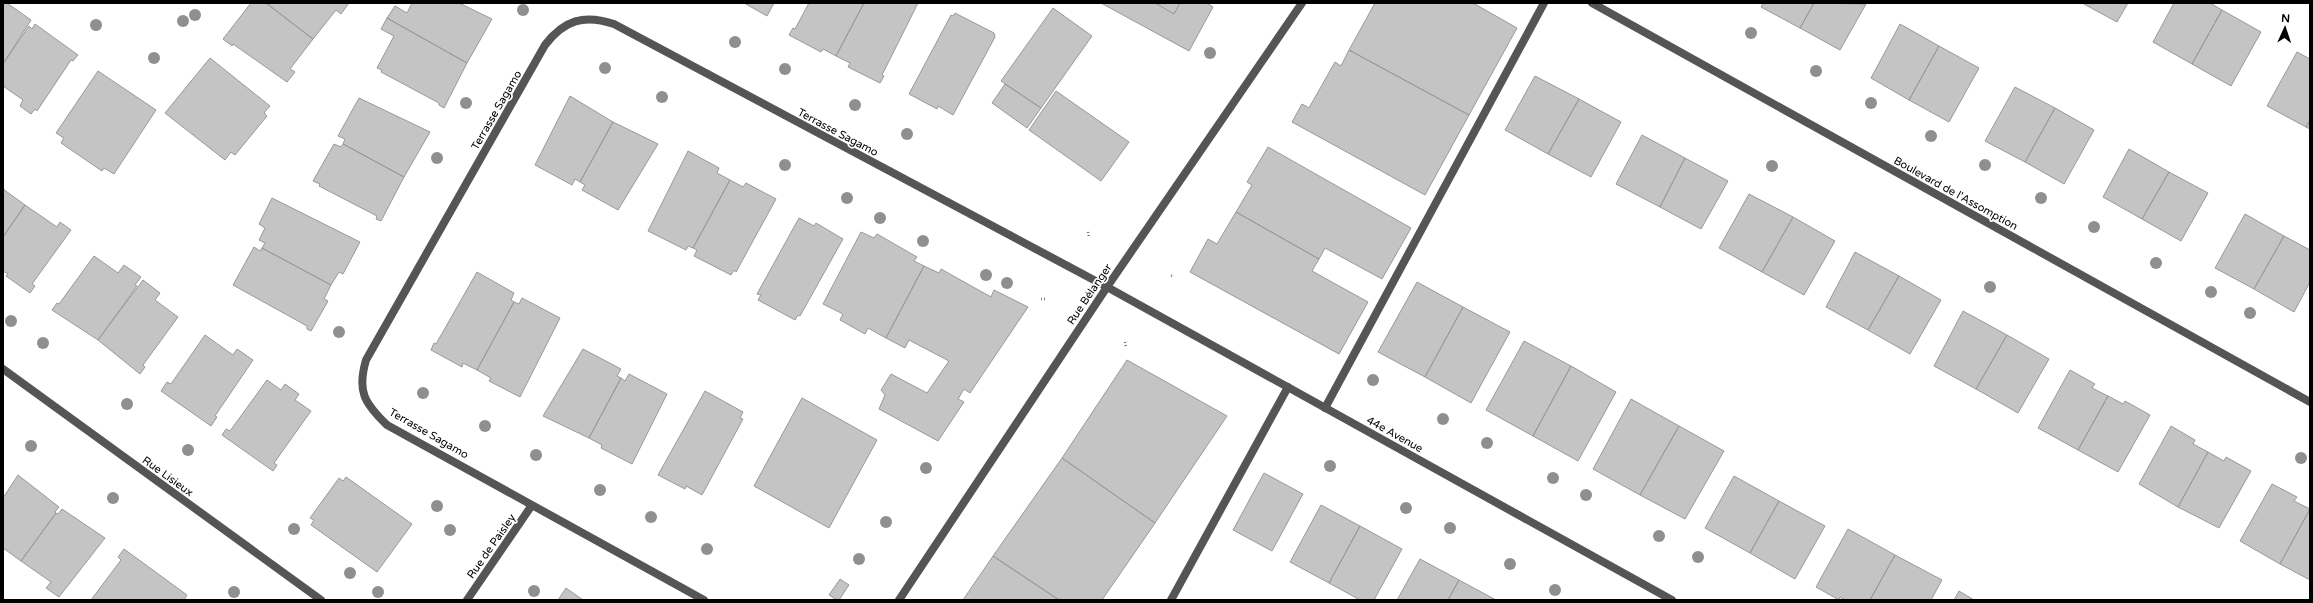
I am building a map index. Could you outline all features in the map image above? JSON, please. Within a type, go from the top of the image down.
[{"type":"street","name":"Rue Bélanger","points":[[899,600],[1107,287],[1302,3]]},
{"type":"street","points":[[1325,408],[1544,3]]},
{"type":"street","name":"Boulevard de l'Assomption","points":[[1592,3],[2310,402]]},
{"type":"street","name":"Terrasse Sagamo","points":[[704,600],[387,425],[372,410],[362,393],[362,376],[366,360],[545,45],[554,33],[567,24],[590,19],[614,24],[1107,287]]},
{"type":"street","name":"44e Avenue","points":[[1107,287],[1672,600]]},
{"type":"street","name":"Rue Lisieux","points":[[3,369],[321,600]]},
{"type":"street","points":[[1171,600],[1288,387]]},
{"type":"street","name":"Rue de Paisley","points":[[467,600],[532,505]]},
{"type":"path","points":[[1088,232],[1089,236]]},
{"type":"path","points":[[1125,342],[1126,347]]},
{"type":"building","points":[[3,3],[7,3],[31,20],[3,64]]},
{"type":"building","points":[[251,3],[266,3],[313,39],[290,69],[295,72],[287,82],[233,44],[232,46],[223,39]]},
{"type":"building","points":[[266,3],[349,3],[341,14],[336,10],[313,39]]},
{"type":"building","points":[[412,3],[459,3],[492,19],[467,63],[387,18],[395,6],[407,13]]},
{"type":"building","points":[[744,3],[774,3],[767,16]]},
{"type":"building","points":[[809,3],[864,3],[836,56],[823,49],[821,52],[789,35],[793,28],[795,29]]},
{"type":"building","points":[[864,3],[918,3],[882,75],[884,76],[880,83],[848,67],[850,63],[836,56]]},
{"type":"building","points":[[1101,3],[1207,3],[1213,7],[1189,51]]},
{"type":"building","points":[[1155,3],[1180,3],[1174,14]]},
{"type":"building","points":[[1375,3],[1473,3],[1517,28],[1469,115],[1349,50]]},
{"type":"building","points":[[1763,3],[1814,3],[1800,28],[1761,7]]},
{"type":"building","points":[[1814,3],[1866,4],[1840,50],[1800,28]]},
{"type":"building","points":[[2082,3],[2128,3],[2117,22]]},
{"type":"building","points":[[2174,3],[2210,3],[2222,10],[2192,64],[2153,42]]},
{"type":"building","points":[[1053,8],[1092,36],[1041,108],[1001,81]]},
{"type":"building","points":[[2222,10],[2261,32],[2231,86],[2192,64]]},
{"type":"building","points":[[955,13],[994,33],[995,37],[953,115],[938,106],[937,109],[909,94],[951,15],[953,16]]},
{"type":"building","points":[[387,18],[467,63],[444,108],[439,105],[439,103],[381,72],[382,70],[377,68],[394,36],[381,29]]},
{"type":"building","points":[[35,24],[78,55],[73,61],[71,60],[37,111],[35,109],[31,114],[20,106],[23,100],[3,86],[3,64],[29,26],[32,29]]},
{"type":"building","points":[[1900,24],[1939,46],[1909,100],[1871,78]]},
{"type":"building","points":[[1939,46],[1979,68],[1949,122],[1909,100]]},
{"type":"building","points":[[1349,50],[1469,115],[1425,195],[1292,122],[1302,104],[1309,108],[1335,62],[1341,66]]},
{"type":"building","points":[[2297,52],[2310,59],[2310,120],[2306,127],[2267,106]]},
{"type":"building","points":[[210,58],[270,106],[264,113],[267,116],[235,155],[231,152],[225,160],[165,113]]},
{"type":"building","points":[[98,71],[156,110],[114,174],[104,168],[102,171],[61,143],[64,138],[56,133]]},
{"type":"building","points":[[1535,76],[1579,99],[1548,154],[1505,130]]},
{"type":"building","points":[[1005,84],[1041,108],[1027,128],[992,103]]},
{"type":"building","points":[[2015,87],[2055,108],[2025,162],[1985,141]]},
{"type":"building","points":[[1056,91],[1129,142],[1101,181],[1029,130]]},
{"type":"building","points":[[570,96],[613,122],[580,182],[575,179],[572,185],[535,165]]},
{"type":"building","points":[[359,98],[430,132],[404,177],[343,144],[345,139],[338,136]]},
{"type":"building","points":[[1579,99],[1621,122],[1591,177],[1548,154]]},
{"type":"building","points":[[2055,108],[2094,130],[2064,184],[2025,162]]},
{"type":"building","points":[[2310,120],[2310,129],[2306,127]]},
{"type":"building","points":[[613,122],[658,144],[618,210],[582,190],[585,185],[580,182]]},
{"type":"building","points":[[1642,135],[1685,158],[1660,207],[1616,184]]},
{"type":"building","points":[[334,144],[341,147],[343,144],[404,177],[381,221],[376,219],[377,216],[319,186],[320,184],[313,181]]},
{"type":"building","points":[[1268,147],[1411,228],[1382,279],[1325,248],[1319,259],[1236,212],[1252,185],[1247,182]]},
{"type":"building","points":[[2129,149],[2169,172],[2142,219],[2103,197]]},
{"type":"building","points":[[688,151],[719,168],[717,173],[730,180],[693,248],[688,246],[686,250],[648,231]]},
{"type":"building","points":[[1685,158],[1728,181],[1701,229],[1660,207]]},
{"type":"building","points":[[2169,172],[2208,193],[2181,241],[2142,219]]},
{"type":"building","points":[[730,180],[743,187],[746,183],[776,199],[736,272],[734,270],[731,275],[694,256],[697,250],[693,248]]},
{"type":"building","points":[[3,189],[25,205],[3,237]]},
{"type":"building","points":[[1749,194],[1793,217],[1762,272],[1719,248]]},
{"type":"building","points":[[272,198],[360,242],[343,274],[339,272],[331,285],[262,248],[265,243],[259,240],[265,228],[259,224]]},
{"type":"building","points":[[25,205],[57,227],[60,222],[71,230],[32,284],[35,286],[30,293],[6,276],[8,274],[3,271],[3,237]]},
{"type":"building","points":[[1236,212],[1319,259],[1312,271],[1368,302],[1339,354],[1190,272],[1208,239],[1217,244]]},
{"type":"building","points":[[2245,214],[2284,236],[2254,289],[2215,268]]},
{"type":"building","points":[[1793,217],[1835,241],[1804,295],[1762,272]]},
{"type":"building","points":[[799,218],[814,226],[816,223],[843,239],[800,316],[798,315],[795,320],[758,300],[761,295],[757,294]]},
{"type":"building","points":[[861,232],[874,238],[877,234],[917,257],[914,261],[924,266],[886,338],[868,328],[865,334],[840,320],[843,314],[823,304]]},
{"type":"building","points":[[2284,236],[2310,250],[2310,282],[2294,312],[2254,289]]},
{"type":"building","points":[[254,247],[260,251],[262,248],[331,285],[324,299],[328,301],[311,331],[307,329],[307,326],[233,285]]},
{"type":"building","points":[[1855,252],[1899,276],[1868,330],[1826,307]]},
{"type":"building","points":[[94,256],[118,273],[124,265],[141,277],[135,285],[137,286],[98,340],[52,310],[57,303],[59,304]]},
{"type":"building","points":[[924,266],[939,273],[941,269],[991,297],[994,290],[1028,307],[970,393],[964,389],[958,399],[964,402],[938,441],[879,409],[885,395],[881,390],[891,374],[927,393],[949,361],[909,340],[905,348],[886,338]]},
{"type":"building","points":[[477,272],[514,293],[511,300],[514,302],[477,370],[463,363],[462,367],[431,350],[434,343],[436,344]]},
{"type":"building","points":[[1899,276],[1941,300],[1910,354],[1868,330]]},
{"type":"building","points":[[143,280],[160,293],[155,300],[178,317],[143,365],[145,367],[140,374],[98,340]]},
{"type":"building","points":[[1417,282],[1463,307],[1425,377],[1378,352]]},
{"type":"building","points":[[522,298],[560,318],[520,397],[489,381],[491,378],[477,370],[514,302],[519,304]]},
{"type":"building","points":[[1463,307],[1510,332],[1471,403],[1425,377]]},
{"type":"building","points":[[1963,311],[2007,335],[1976,389],[1934,366]]},
{"type":"building","points":[[205,335],[233,355],[237,349],[253,360],[215,416],[217,417],[211,426],[161,391],[167,382],[171,384]]},
{"type":"building","points":[[2007,335],[2049,359],[2018,413],[1976,389]]},
{"type":"building","points":[[1524,341],[1571,366],[1533,436],[1486,410]]},
{"type":"building","points":[[583,349],[621,369],[617,376],[621,378],[589,438],[543,416]]},
{"type":"building","points":[[1127,360],[1227,416],[1155,523],[1062,458]]},
{"type":"building","points":[[1571,366],[1616,392],[1578,461],[1533,436]]},
{"type":"building","points":[[2070,370],[2095,384],[2092,388],[2108,396],[2078,450],[2038,428]]},
{"type":"building","points":[[629,374],[667,394],[632,464],[601,448],[602,445],[589,438],[621,378],[625,381]]},
{"type":"building","points":[[267,380],[281,390],[285,384],[299,394],[295,400],[311,411],[274,463],[277,465],[273,471],[222,435],[226,429],[230,431]]},
{"type":"building","points":[[705,391],[743,412],[740,418],[743,419],[702,495],[686,486],[685,489],[658,475]]},
{"type":"building","points":[[2108,396],[2123,404],[2125,401],[2150,415],[2118,472],[2078,450]]},
{"type":"building","points":[[802,398],[877,440],[829,528],[754,486]]},
{"type":"building","points":[[1631,399],[1679,426],[1640,495],[1593,469]]},
{"type":"building","points":[[1679,426],[1724,451],[1685,519],[1640,495]]},
{"type":"building","points":[[2171,426],[2195,440],[2193,444],[2208,452],[2178,507],[2139,484]]},
{"type":"building","points":[[2208,452],[2224,461],[2226,457],[2251,471],[2219,528],[2178,507]]},
{"type":"building","points":[[1062,458],[1155,523],[1102,600],[1059,600],[993,556]]},
{"type":"building","points":[[1264,473],[1303,494],[1272,551],[1233,530]]},
{"type":"building","points":[[18,475],[59,507],[21,561],[3,548],[3,498]]},
{"type":"building","points":[[1734,476],[1779,501],[1750,553],[1705,528]]},
{"type":"building","points":[[346,477],[412,524],[377,572],[311,525],[314,520],[310,518],[339,478],[343,481]]},
{"type":"building","points":[[2272,484],[2297,497],[2294,501],[2310,509],[2280,564],[2240,541]]},
{"type":"building","points":[[1779,501],[1825,526],[1795,579],[1750,553]]},
{"type":"building","points":[[1321,505],[1360,526],[1329,583],[1290,562]]},
{"type":"building","points":[[62,509],[105,538],[59,597],[46,588],[51,582],[21,561],[56,513],[58,514]]},
{"type":"building","points":[[2310,509],[2310,580],[2280,564]]},
{"type":"building","points":[[1360,526],[1402,549],[1374,600],[1360,600],[1329,583]]},
{"type":"building","points":[[1848,529],[1895,555],[1870,600],[1845,600],[1840,597],[1839,600],[1816,587]]},
{"type":"building","points":[[124,549],[187,595],[184,600],[91,600],[121,560],[118,557]]},
{"type":"building","points":[[1895,555],[1942,580],[1931,600],[1870,600]]},
{"type":"building","points":[[993,556],[1059,600],[963,600]]},
{"type":"building","points":[[1420,559],[1459,580],[1448,600],[1397,600]]},
{"type":"building","points":[[840,579],[849,585],[839,600],[837,600],[829,595]]},
{"type":"building","points":[[1459,580],[1496,600],[1448,600]]},
{"type":"building","points":[[566,588],[583,600],[558,600]]},
{"type":"building","points":[[1959,591],[1974,600],[1954,600]]}]
